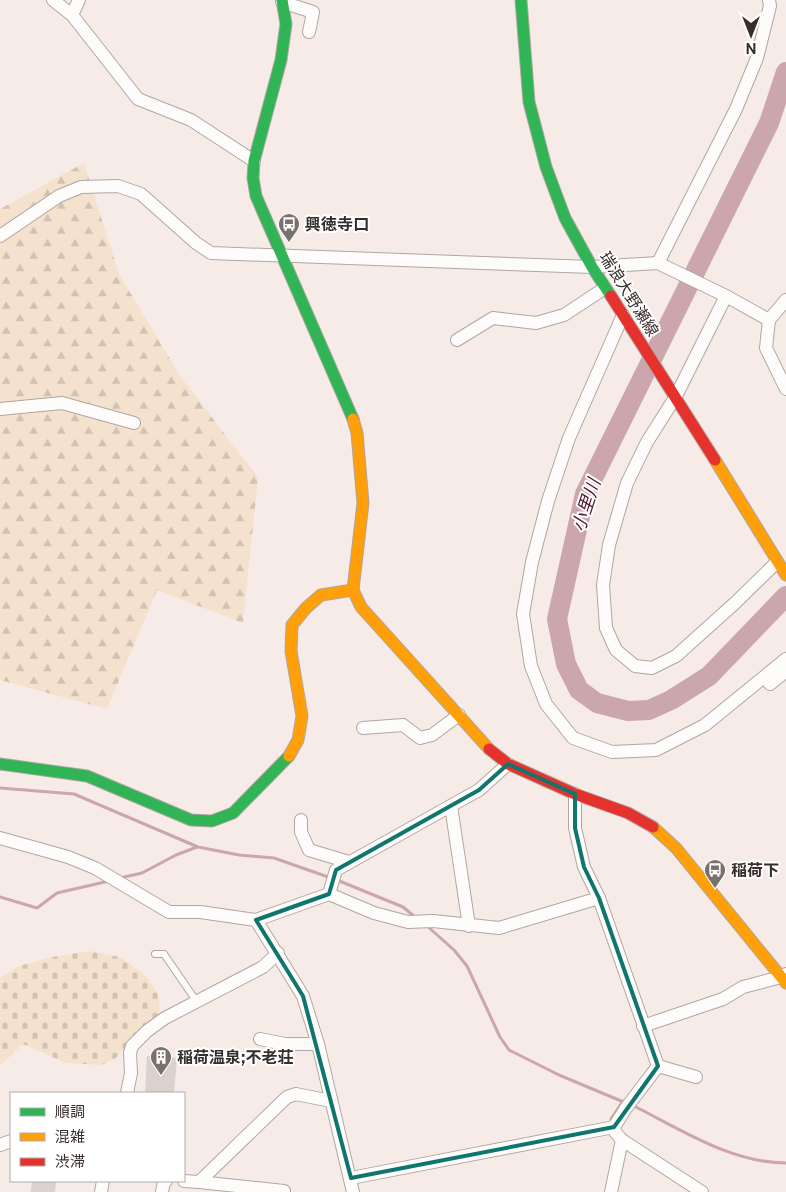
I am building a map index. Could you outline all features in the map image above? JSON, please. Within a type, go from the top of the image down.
[{"type":"street","points":[[53,0],[72,15],[138,99],[190,120],[254,161]]},
{"type":"street","points":[[72,15],[79,0]]},
{"type":"street","name":"瑞浪大野瀬線","points":[[521,0],[527,85],[534,127],[546,167],[565,218],[592,267],[674,393],[786,575]]},
{"type":"street","points":[[658,263],[736,108],[757,58],[770,6],[769,0]]},
{"type":"street","points":[[309,32],[313,12],[282,1],[286,24],[281,60],[254,161],[253,178],[256,196],[350,410],[357,433],[363,503],[353,590],[361,607],[490,749],[508,764],[575,794],[628,813],[655,828],[676,848],[784,978],[742,987],[723,999],[644,1026]]},
{"type":"street","points":[[0,236],[59,196],[81,187],[118,186],[141,194],[196,243],[211,252],[592,267],[658,263],[726,296],[769,320]]},
{"type":"street","points":[[457,340],[493,318],[536,323],[564,315],[606,288]]},
{"type":"street","points":[[726,296],[627,483],[609,545],[603,585],[606,628],[616,650],[635,666],[652,668],[676,656],[777,562]]},
{"type":"street","points":[[786,300],[769,320],[766,348],[786,389]]},
{"type":"street","points":[[625,319],[569,438],[548,501],[532,562],[523,614],[531,666],[546,704],[573,738],[612,752],[656,750],[705,726],[786,659]]},
{"type":"street","points":[[0,409],[62,403],[134,423]]},
{"type":"street","points":[[0,764],[87,776],[191,820],[212,821],[234,813],[288,758],[298,740],[302,716],[291,651],[292,625],[306,608],[321,595],[353,590]]},
{"type":"street","points":[[765,677],[770,684],[786,671]]},
{"type":"street","points":[[363,728],[403,725],[420,738],[432,736],[459,715]]},
{"type":"street","points":[[329,894],[336,870],[479,790],[508,764]]},
{"type":"street","points":[[575,794],[575,828],[584,867],[599,898],[658,1066]]},
{"type":"street","points":[[452,806],[468,926]]},
{"type":"street","points":[[301,820],[301,832],[309,850],[350,862]]},
{"type":"street","points":[[0,838],[68,857],[94,868],[169,912],[200,912],[256,920],[329,894],[374,913],[408,922],[433,921],[499,928],[599,898]]},
{"type":"street","points":[[256,920],[303,996],[318,1044],[353,1192]]},
{"type":"street","points":[[127,1092],[131,1073],[130,1053],[132,1046],[147,1031],[165,1018],[263,968],[278,953]]},
{"type":"street","points":[[260,1039],[285,1044],[318,1044]]},
{"type":"street","points":[[658,1066],[696,1078]]},
{"type":"street","points":[[350,1178],[614,1127],[658,1066]]},
{"type":"street","points":[[199,1182],[286,1097],[296,1094],[330,1101]]},
{"type":"street","points":[[614,1127],[615,1132],[622,1140],[702,1192]]},
{"type":"street","points":[[611,1192],[622,1140]]},
{"type":"street","points":[[185,1181],[284,1191]]},
{"type":"lane","points":[[155,954],[164,954],[197,1002]]},
{"type":"highlighted area","points":[[508,764],[575,794],[575,828],[584,867],[599,898],[658,1066],[614,1127],[351,1178],[303,996],[256,920],[329,894],[336,870],[479,790]]},
{"type":"green space","points":[[84,163],[119,274],[180,376],[258,477],[243,623],[157,590],[107,709],[0,680],[0,209]]},
{"type":"green space","points":[[89,951],[120,957],[145,975],[158,994],[160,1015],[142,1028],[116,1058],[101,1065],[66,1063],[23,1044],[0,1066],[0,978],[19,966],[52,957]]},
{"type":"building","name":"稲荷温泉;不老荘","points":[[147,1056],[177,1058],[174,1092],[145,1092]]},
{"type":"building","points":[[32,1182],[56,1182],[55,1192],[31,1192]]},
{"type":"waterway","name":"小里川","points":[[786,72],[769,123],[585,494],[557,619],[566,664],[579,690],[597,703],[628,711],[649,710],[671,700],[709,676],[786,596]]},
{"type":"waterway","points":[[0,788],[74,794],[198,847],[239,855],[274,858],[331,878]]},
{"type":"waterway","points":[[120,878],[142,873],[176,855],[197,847]]},
{"type":"waterway","points":[[337,880],[403,907],[415,917]]},
{"type":"waterway","points":[[0,897],[37,908],[57,893],[109,881]]},
{"type":"waterway","points":[[426,925],[454,950],[467,966],[500,1037],[509,1050],[559,1075],[626,1103]]},
{"type":"waterway","points":[[611,1119],[623,1101]]},
{"type":"waterway","points":[[632,1105],[687,1134],[726,1151],[745,1157],[786,1163]]},
{"type":"traffic: fast","points":[[282,0],[286,24],[281,60],[254,161],[253,178],[256,196],[353,419]]},
{"type":"traffic: fast","points":[[521,0],[529,102],[546,167],[565,218],[592,267],[611,296]]},
{"type":"traffic: fast","points":[[0,764],[87,776],[191,820],[212,821],[233,813],[289,756]]},
{"type":"traffic: slow","points":[[353,419],[357,433],[363,503],[353,590],[361,607],[489,749]]},
{"type":"traffic: slow","points":[[715,460],[786,575]]},
{"type":"traffic: slow","points":[[289,756],[298,740],[302,716],[291,651],[292,625],[306,608],[321,595],[353,590]]},
{"type":"traffic: slow","points":[[653,827],[676,848],[786,983]]},
{"type":"traffic: jam","points":[[611,296],[715,460]]},
{"type":"traffic: jam","points":[[489,749],[508,764],[575,794],[628,813],[653,827]]},
{"type":"place","name":"興徳寺口","points":[[289,243]]},
{"type":"place","name":"稲荷下","points":[[715,889]]},
{"type":"place","name":"稲荷温泉;不老荘","points":[[161,1076]]}]
